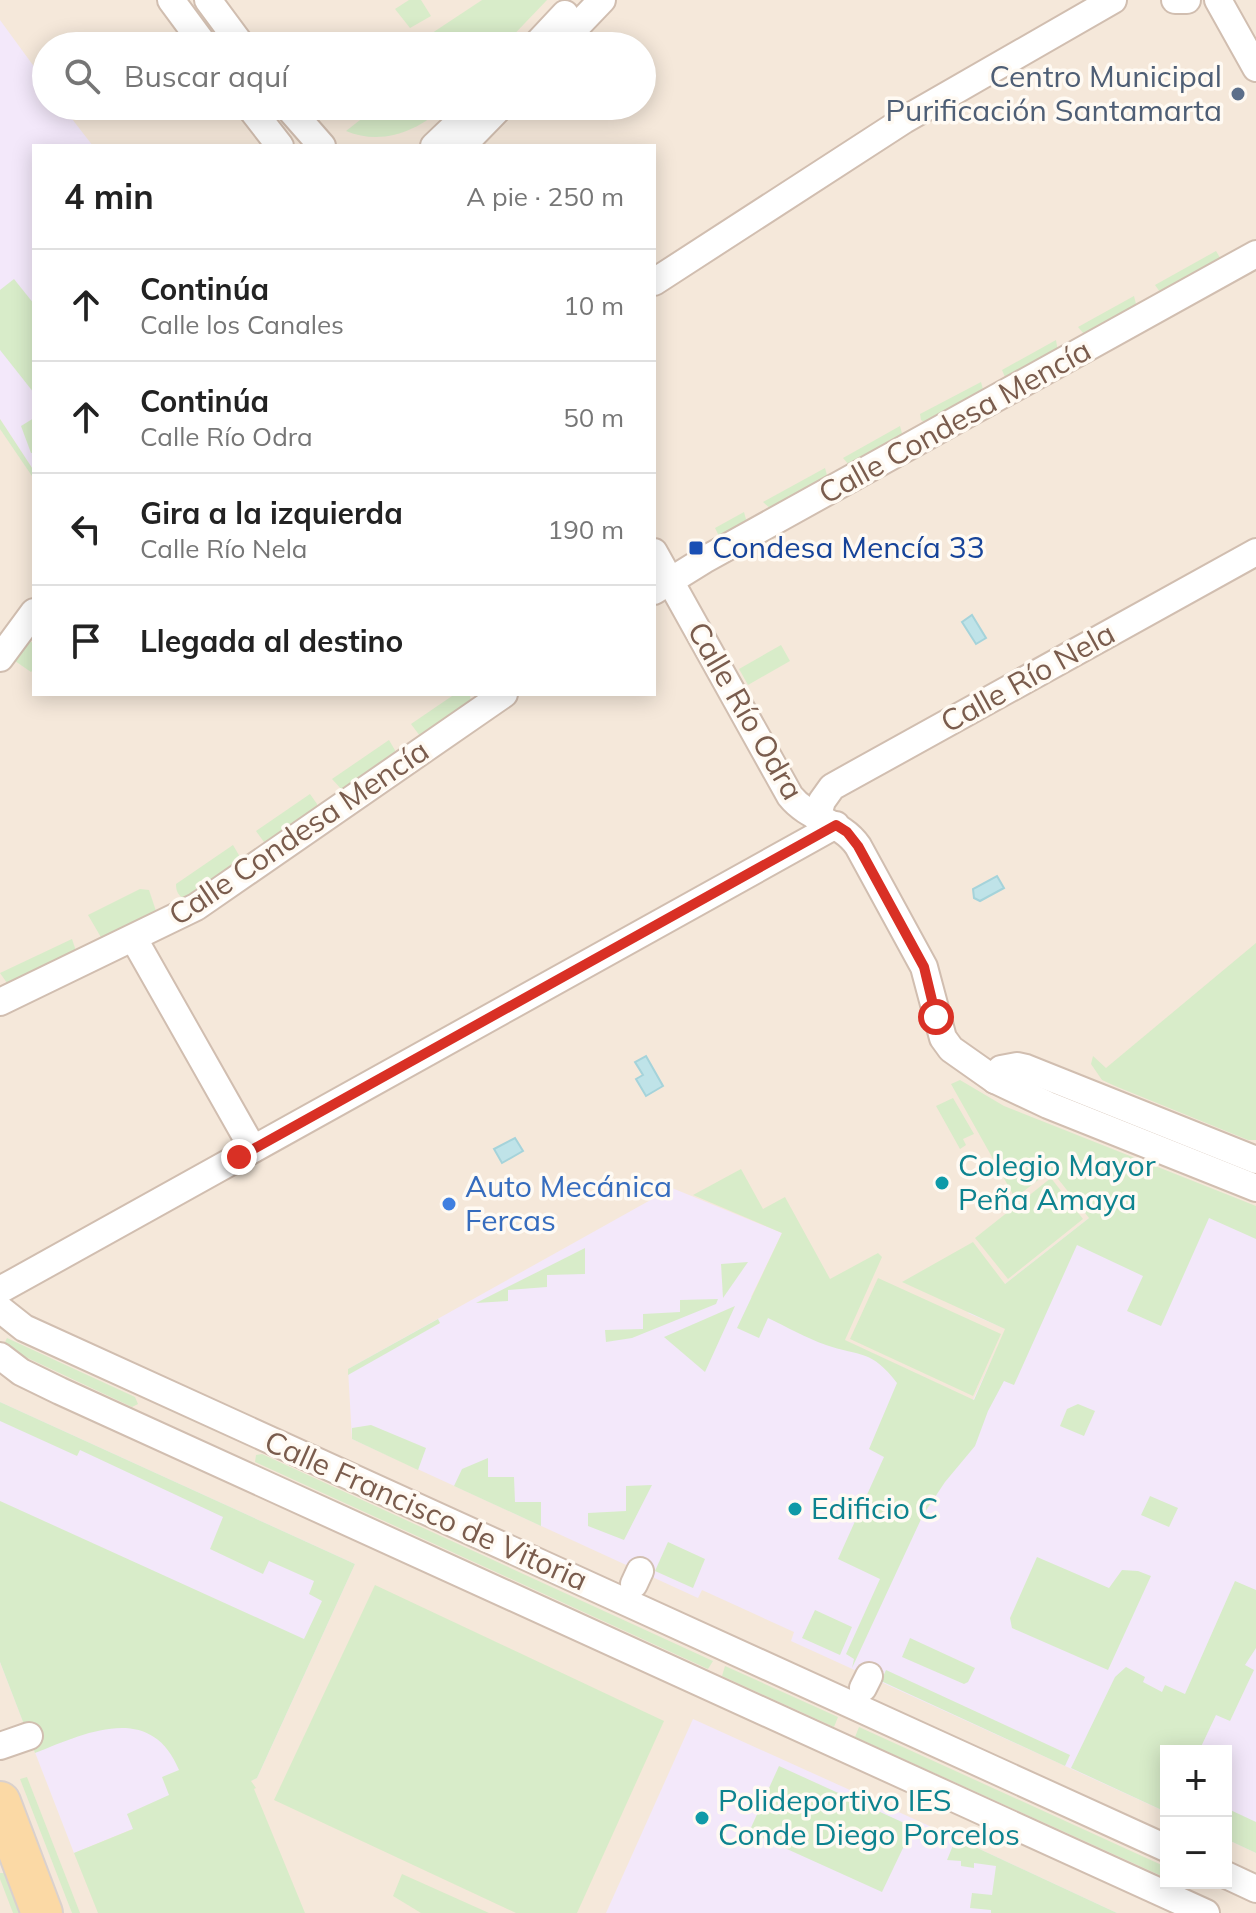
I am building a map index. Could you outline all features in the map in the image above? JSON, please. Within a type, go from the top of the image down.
[{"type":"main road","points":[[0,1802],[13,1862],[42,1913]]},
{"type":"street","points":[[171,0],[195,32]]},
{"type":"street","points":[[208,0],[232,32]]},
{"type":"street","points":[[548,32],[579,0]]},
{"type":"street","points":[[571,32],[602,0]]},
{"type":"street","points":[[656,281],[904,120],[1113,0]]},
{"type":"street","points":[[1175,0],[1187,0]]},
{"type":"street","points":[[1218,0],[1256,68]]},
{"type":"street","points":[[260,120],[278,144]]},
{"type":"street","points":[[299,120],[320,144]]},
{"type":"street","points":[[436,144],[461,120]]},
{"type":"street","points":[[464,144],[487,120]]},
{"type":"street","name":"Calle Condesa Mencía","points":[[662,586],[1256,254]]},
{"type":"street","name":"Calle Río Nela","points":[[826,822],[822,801],[832,787],[1256,552]]},
{"type":"street","name":"Calle Río Odra","points":[[656,560],[662,586],[790,796],[803,811],[847,832],[858,846],[926,975],[943,1038],[960,1057],[995,1080],[1048,1105],[1256,1188]]},
{"type":"street","points":[[0,658],[32,615]]},
{"type":"street","name":"Calle Condesa Mencía","points":[[0,1002],[196,907],[501,696]]},
{"type":"street","points":[[0,1290],[826,822]]},
{"type":"street","points":[[134,939],[253,1149]]},
{"type":"street","points":[[995,1080],[1001,1069],[1017,1066],[1256,1160]]},
{"type":"street","name":"Calle Francisco de Vitoria","points":[[0,1309],[24,1328],[209,1413],[863,1690],[1160,1845]]},
{"type":"street","name":"Calle Francisco de Vitoria","points":[[0,1356],[21,1372],[189,1450],[1206,1913]]},
{"type":"street","points":[[189,1450],[209,1413]]},
{"type":"street","points":[[838,1745],[863,1690]]},
{"type":"street","points":[[0,1746],[29,1736]]},
{"type":"street","points":[[1232,1878],[1256,1889]]},
{"type":"shaded area","points":[[0,0],[1256,0],[1256,1913],[0,1913]]},
{"type":"shaded area","points":[[0,20],[32,64],[32,120],[73,120],[91,144],[32,144],[32,468],[0,419]]},
{"type":"shaded area","points":[[672,1188],[782,1233],[751,1297],[973,1400],[1006,1329],[968,1313],[1089,1218],[1256,1206],[1256,1853],[1232,1842],[1232,1745],[1160,1745],[1160,1809],[791,1641],[794,1632],[702,1590],[698,1598],[352,1439],[348,1369]]},
{"type":"shaded area","points":[[0,1402],[355,1564],[257,1778],[74,1853],[0,1662]]},
{"type":"shaded area","points":[[693,1719],[956,1838],[1117,1913],[606,1913]]},
{"type":"green space","points":[[409,0],[421,0],[431,16],[410,28],[395,9]]},
{"type":"green space","points":[[482,0],[547,0],[516,32],[434,32]]},
{"type":"green space","points":[[360,120],[427,120],[399,134],[386,136],[373,137],[346,131]]},
{"type":"green space","points":[[1216,251],[1222,261],[1160,292],[1155,285]]},
{"type":"green space","points":[[14,279],[32,302],[32,390],[0,350],[0,290]]},
{"type":"green space","points":[[1134,296],[1137,308],[1085,335],[1078,327]]},
{"type":"green space","points":[[1056,340],[1058,352],[1009,379],[1005,377],[1002,370]]},
{"type":"green space","points":[[981,382],[984,393],[927,424],[921,420],[920,414]]},
{"type":"green space","points":[[0,419],[32,468],[32,476],[0,429]]},
{"type":"green space","points":[[32,419],[32,453],[31,453],[21,426]]},
{"type":"green space","points":[[900,426],[903,437],[850,466],[843,458]]},
{"type":"green space","points":[[825,468],[828,479],[772,510],[763,502]]},
{"type":"green space","points":[[744,512],[747,523],[720,538],[715,528]]},
{"type":"green space","points":[[30,641],[32,642],[32,671],[15,661]]},
{"type":"green space","points":[[781,645],[790,661],[748,685],[739,669]]},
{"type":"green space","points":[[452,696],[470,696],[471,704],[420,736],[411,724]]},
{"type":"green space","points":[[389,740],[396,756],[344,792],[332,779]]},
{"type":"green space","points":[[310,794],[317,809],[269,843],[264,842],[256,831]]},
{"type":"green space","points":[[233,845],[240,863],[185,899],[179,895],[176,884]]},
{"type":"green space","points":[[140,889],[149,890],[157,914],[102,939],[88,915]]},
{"type":"green space","points":[[72,939],[76,951],[7,983],[0,973]]},
{"type":"green space","points":[[1256,943],[1256,1140],[1248,1140],[1102,1080],[1091,1064],[1093,1056],[1106,1068]]},
{"type":"green space","points":[[960,1080],[1004,1106],[1256,1206],[1256,1239],[1209,1218],[1161,1326],[1127,1311],[1143,1276],[1077,1245],[1014,1385],[1004,1381],[975,1446],[923,1515],[852,1668],[854,1659],[846,1654],[880,1579],[838,1559],[884,1457],[869,1449],[897,1383],[872,1359],[819,1342],[768,1318],[759,1338],[737,1328],[782,1233],[693,1195],[741,1169],[763,1209],[785,1197],[830,1279],[878,1253],[882,1257],[845,1340],[974,1400],[1005,1329],[902,1282],[973,1242],[1005,1284],[1089,1218],[1051,1170],[1015,1198],[951,1084]]},
{"type":"green space","points":[[953,1098],[974,1134],[963,1139],[966,1145],[960,1149],[936,1106]]},
{"type":"green space","points":[[1051,1178],[1083,1219],[1008,1279],[975,1238]]},
{"type":"green space","points":[[585,1248],[585,1274],[547,1275],[547,1287],[508,1290],[508,1301],[476,1303]]},
{"type":"green space","points":[[748,1262],[723,1298],[721,1264]]},
{"type":"green space","points":[[878,1278],[1001,1334],[973,1396],[850,1339]]},
{"type":"green space","points":[[718,1299],[716,1304],[632,1338],[606,1342],[605,1330],[643,1329],[643,1314],[680,1312],[680,1300]]},
{"type":"green space","points":[[735,1306],[705,1372],[664,1337]]},
{"type":"green space","points":[[438,1319],[440,1323],[348,1375],[348,1369]]},
{"type":"green space","points":[[7,1338],[135,1397],[138,1404],[132,1407],[19,1354],[5,1342]]},
{"type":"green space","points":[[0,1402],[355,1564],[257,1778],[251,1781],[305,1913],[98,1913],[74,1853],[133,1829],[127,1814],[169,1795],[162,1777],[179,1770],[167,1749],[152,1735],[134,1729],[95,1731],[35,1753],[0,1662],[0,1501],[304,1639],[322,1601],[309,1594],[314,1581],[269,1561],[263,1574],[210,1549],[223,1517],[80,1450],[77,1456],[0,1421]]},
{"type":"green space","points":[[1078,1404],[1095,1411],[1084,1436],[1060,1426],[1067,1409]]},
{"type":"green space","points":[[371,1425],[426,1448],[418,1470],[352,1439],[352,1428]]},
{"type":"green space","points":[[262,1454],[713,1661],[708,1669],[255,1462],[256,1455]]},
{"type":"green space","points":[[488,1458],[488,1477],[514,1477],[515,1502],[541,1502],[541,1526],[454,1486],[462,1469]]},
{"type":"green space","points":[[652,1485],[624,1540],[588,1526],[588,1513],[626,1511],[626,1486]]},
{"type":"green space","points":[[1150,1496],[1178,1508],[1169,1527],[1141,1515]]},
{"type":"green space","points":[[668,1542],[705,1559],[693,1588],[655,1571]]},
{"type":"green space","points":[[1037,1557],[1109,1588],[1122,1570],[1151,1576],[1108,1670],[1012,1628],[1010,1618]]},
{"type":"green space","points":[[1235,1581],[1256,1590],[1256,1648],[1245,1665],[1254,1670],[1230,1721],[1216,1715],[1202,1745],[1160,1745],[1160,1809],[1071,1768],[1115,1677],[1126,1667],[1145,1677],[1143,1682],[1162,1692],[1165,1685],[1185,1694]]},
{"type":"green space","points":[[375,1585],[664,1721],[577,1913],[516,1913],[274,1800]]},
{"type":"green space","points":[[815,1610],[852,1627],[840,1655],[802,1638]]},
{"type":"green space","points":[[910,1638],[975,1668],[968,1682],[964,1684],[902,1657]]},
{"type":"green space","points":[[725,1666],[838,1717],[834,1727],[722,1676]]},
{"type":"green space","points":[[886,1670],[1070,1755],[1065,1766],[881,1681]]},
{"type":"green space","points":[[859,1727],[1160,1864],[1160,1875],[855,1737]]},
{"type":"green space","points":[[779,1766],[913,1827],[882,1892],[749,1832]]},
{"type":"green space","points":[[27,1777],[80,1913],[72,1913],[20,1779]]},
{"type":"green space","points":[[1232,1811],[1256,1822],[1256,1853],[1232,1842]]},
{"type":"green space","points":[[956,1838],[1117,1913],[991,1913],[991,1910],[970,1908],[972,1893],[992,1895],[996,1866],[974,1863],[974,1868],[961,1866],[961,1861],[947,1860]]},
{"type":"green space","points":[[0,1873],[6,1873],[22,1913],[13,1913]]},
{"type":"green space","points":[[402,1874],[489,1913],[421,1913],[393,1896]]},
{"type":"water","points":[[972,615],[986,638],[976,644],[962,622]]},
{"type":"water","points":[[997,876],[1004,888],[980,901],[974,898],[973,889]]},
{"type":"water","points":[[646,1056],[663,1086],[646,1096],[636,1079],[643,1075],[635,1062]]},
{"type":"water","points":[[515,1138],[523,1151],[502,1163],[494,1149]]},
{"type":"place","name":"Centro Municipal Purificación Santamarta","points":[[1238,94]]},
{"type":"place","name":"Condesa Mencía 33","points":[[696,548]]},
{"type":"place","name":"Colegio Mayor Peña Amaya","points":[[942,1183]]},
{"type":"place","name":"Auto Mecánica Fercas","points":[[449,1204]]},
{"type":"place","name":"Edificio C","points":[[795,1509]]},
{"type":"place","name":"Polideportivo IES Conde Diego Porcelos","points":[[702,1818]]},
{"type":"route","points":[[239,1157],[836,825],[847,832],[858,846],[911,942],[924,967],[936,1017]]}]
